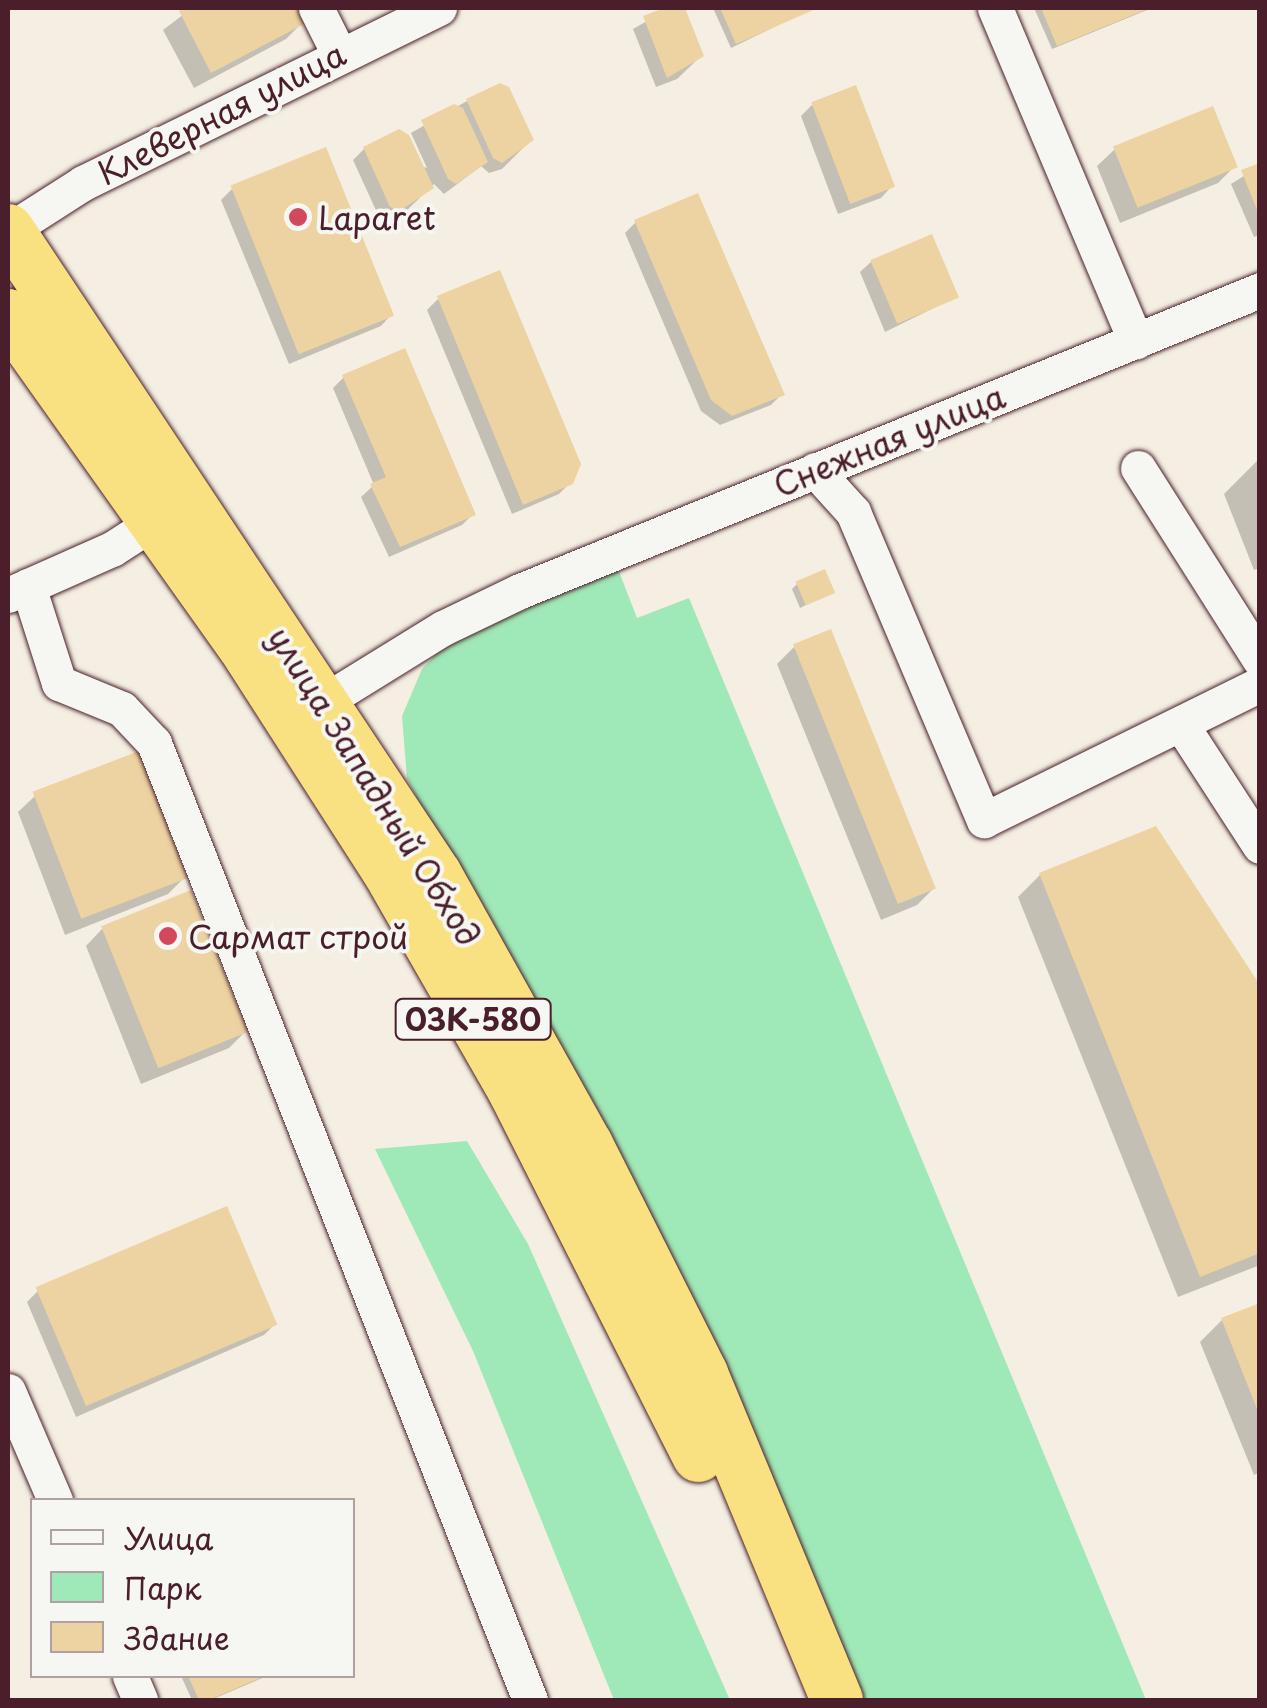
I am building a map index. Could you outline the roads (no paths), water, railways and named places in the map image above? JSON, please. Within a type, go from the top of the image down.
[{"type":"highway","name":"улица Западный Обход","points":[[8,230],[250,656],[377,852],[514,1091],[671,1396],[805,1700]]},
{"type":"highway","name":"улица Западный Обход","points":[[8,316],[323,702],[436,875],[587,1145],[702,1374],[837,1700]]},
{"type":"street","points":[[316,8],[338,52]]},
{"type":"street","name":"Клеверная улица","points":[[8,230],[83,183],[338,52],[439,8]]},
{"type":"street","points":[[995,8],[1136,341]]},
{"type":"street","name":"Снежная улица","points":[[323,702],[443,628],[520,592],[1260,290]]},
{"type":"street","points":[[1138,468],[1248,618],[1260,660]]},
{"type":"street","points":[[815,470],[853,512],[984,820],[1182,726],[1260,684]]},
{"type":"street","points":[[170,512],[18,591],[59,683],[122,709],[154,743],[530,1700]]},
{"type":"street","points":[[1182,726],[1260,846]]},
{"type":"street","points":[[8,1391],[53,1498]]},
{"type":"place","name":"Laparet","points":[[298,217]]},
{"type":"place","name":"Сармат строй","points":[[168,936]]}]
